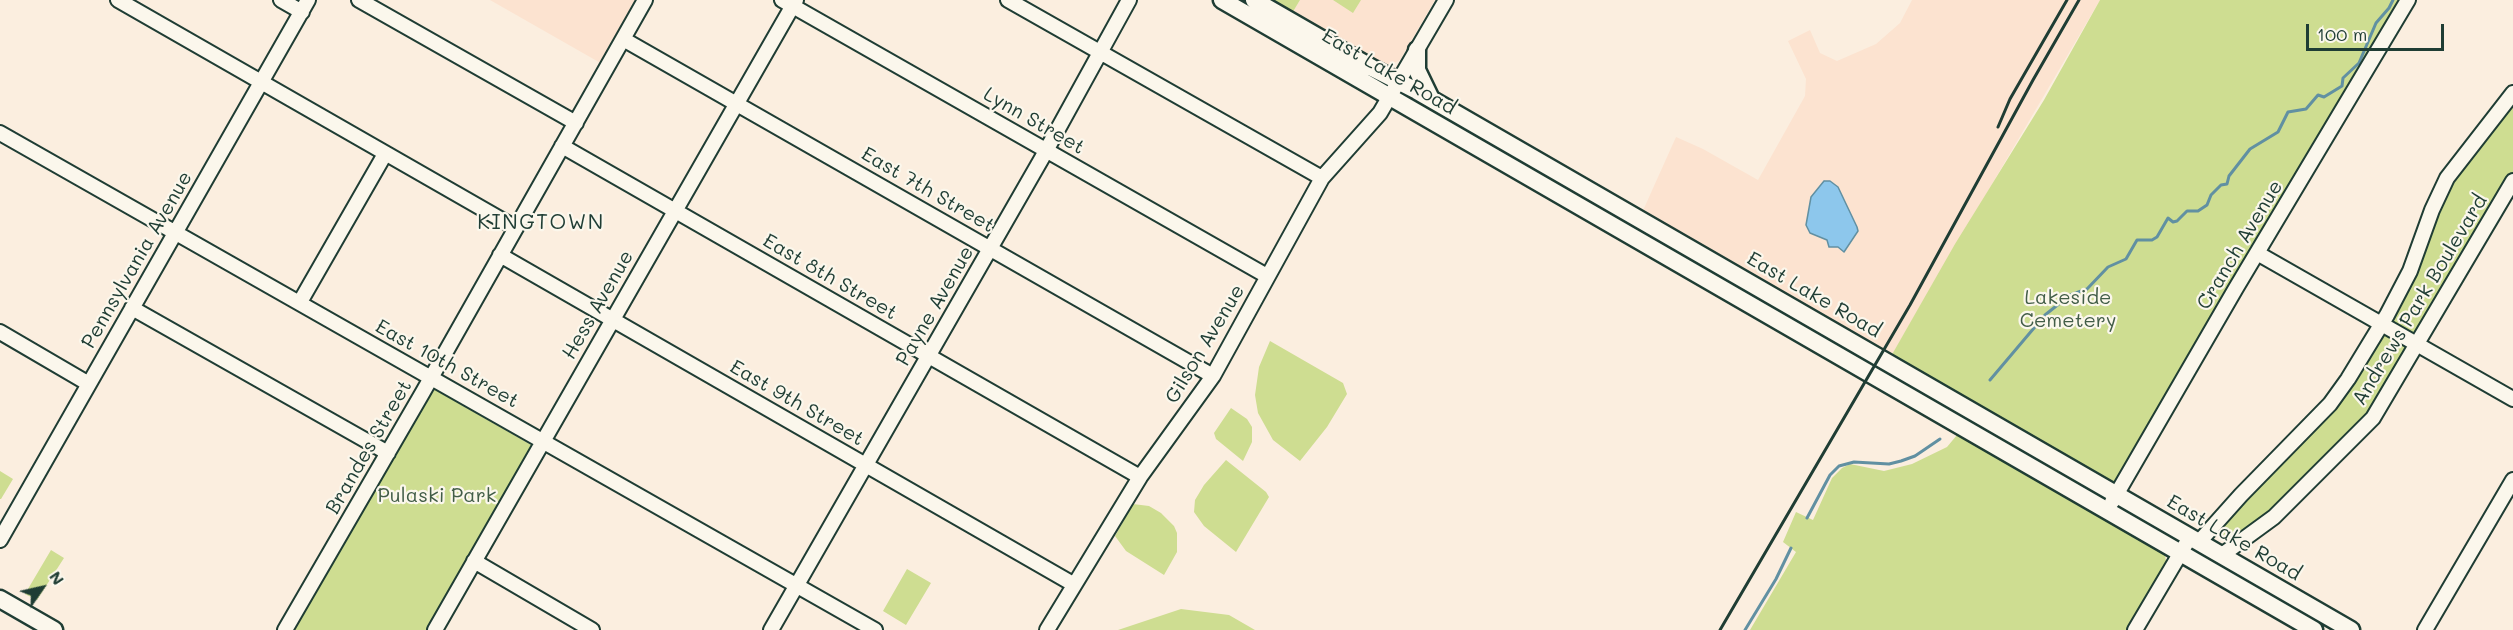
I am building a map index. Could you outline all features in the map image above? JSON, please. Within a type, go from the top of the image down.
[{"type":"main road","name":"East Lake Road","points":[[1222,0],[2314,630]]},
{"type":"main road","name":"East Lake Road","points":[[1254,0],[1372,69],[1399,80],[2351,630]]},
{"type":"main road","points":[[1417,50],[1418,70],[1432,99]]},
{"type":"main road","points":[[0,599],[54,630]]},
{"type":"street","points":[[118,0],[516,228]]},
{"type":"street","points":[[281,0],[305,6]]},
{"type":"street","points":[[359,0],[576,123]]},
{"type":"street","name":"Brandes Street","points":[[285,630],[645,0]]},
{"type":"street","points":[[1009,0],[1322,178]]},
{"type":"street","name":"Payne Avenue","points":[[771,630],[991,249],[1129,0]]},
{"type":"street","name":"Gilson Avenue","points":[[1047,630],[1140,477],[1213,376],[1322,178],[1372,123],[1390,97],[1446,0]]},
{"type":"street","name":"Cranch Avenue","points":[[2107,511],[2408,0]]},
{"type":"street","name":"Hess Avenue","points":[[435,630],[736,104],[790,2]]},
{"type":"street","name":"Lynn Street","points":[[790,2],[1267,276]]},
{"type":"street","name":"Pennsylvania Avenue","points":[[0,540],[305,6]]},
{"type":"street","name":"East 7th Street","points":[[622,39],[1213,376]]},
{"type":"street","name":"Andrews Park Boulevard","points":[[2135,630],[2180,553],[2220,516],[2330,404],[2348,379],[2410,271],[2432,210],[2447,178],[2513,93]]},
{"type":"street","name":"East 10th Street","points":[[0,133],[874,630]]},
{"type":"street","name":"East 8th Street","points":[[562,146],[1140,477]]},
{"type":"street","points":[[300,302],[385,154]]},
{"type":"street","name":"Andrews Park Boulevard","points":[[2222,555],[2274,517],[2358,435],[2385,401],[2513,181]]},
{"type":"street","points":[[2257,253],[2513,399]]},
{"type":"street","name":"East 9th Street","points":[[501,255],[1073,584]]},
{"type":"street","points":[[132,308],[388,453]]},
{"type":"street","points":[[0,332],[89,384]]},
{"type":"street","points":[[2425,630],[2513,480]]},
{"type":"street","points":[[474,561],[592,630]]},
{"type":"shaded area","points":[[490,0],[641,0],[604,65]]},
{"type":"shaded area","points":[[1300,0],[1435,0],[1400,60],[1386,67],[1291,15]]},
{"type":"shaded area","points":[[1912,0],[2100,0],[1890,358],[1641,215],[1676,137],[1703,149],[1758,180],[1805,96],[1806,79],[1788,41],[1810,30],[1820,53],[1837,61],[1876,44],[1900,23]]},
{"type":"green space","points":[[1266,0],[1300,0],[1291,15]]},
{"type":"green space","points":[[1333,0],[1361,0],[1353,13]]},
{"type":"green space","name":"Lakeside Cemetery","points":[[2100,0],[2403,0],[2320,134],[2118,479],[2112,485],[1890,358],[1955,244],[2044,100]]},
{"type":"green space","points":[[2513,101],[2513,174],[2418,338],[2391,324],[2392,319],[2443,194]]},
{"type":"green space","points":[[2383,331],[2409,346],[2385,398],[2278,506],[2238,537],[2228,540],[2223,538],[2219,531],[2221,525]]},
{"type":"green space","points":[[1270,341],[1343,383],[1347,394],[1327,427],[1300,461],[1273,440],[1258,413],[1255,395],[1259,367]]},
{"type":"green space","name":"Pulaski Park","points":[[432,388],[533,446],[429,630],[291,630]]},
{"type":"green space","points":[[1231,408],[1247,419],[1252,427],[1252,442],[1243,461],[1216,439],[1214,433]]},
{"type":"green space","points":[[1957,435],[2165,555],[2166,561],[2126,630],[1750,630],[1796,552],[1783,542],[1796,512],[1813,520],[1832,478],[1842,468],[1850,464],[1884,471],[1912,464],[1947,447]]},
{"type":"green space","points":[[1226,460],[1266,492],[1269,497],[1236,552],[1204,526],[1194,512],[1195,500],[1204,485]]},
{"type":"green space","points":[[0,471],[13,479],[1,499],[0,499]]},
{"type":"green space","points":[[1133,504],[1149,506],[1161,513],[1174,526],[1177,533],[1177,552],[1164,575],[1126,551],[1115,536]]},
{"type":"green space","points":[[51,550],[64,558],[37,600],[25,594]]},
{"type":"green space","points":[[907,569],[931,583],[906,625],[883,611]]},
{"type":"green space","points":[[1181,609],[1229,615],[1255,630],[1118,630]]},
{"type":"water","points":[[1824,181],[1830,181],[1838,187],[1857,227],[1858,231],[1844,252],[1838,247],[1829,247],[1827,240],[1810,233],[1806,225],[1811,197]]},
{"type":"waterway","points":[[1990,380],[2045,315],[2070,295],[2087,289],[2108,267],[2126,259],[2137,240],[2152,240],[2157,237],[2168,218],[2173,222],[2177,221],[2187,211],[2198,211],[2207,205],[2211,195],[2221,185],[2227,184],[2229,176],[2250,149],[2278,132],[2288,112],[2306,109],[2318,95],[2324,97],[2342,86],[2343,78],[2359,63],[2376,23],[2393,0]]},
{"type":"waterway","points":[[1807,518],[1830,475],[1839,466],[1854,462],[1889,464],[1901,461],[1915,456],[1940,439]]},
{"type":"waterway","points":[[1745,630],[1776,579],[1791,548]]},
{"type":"railway","points":[[1998,127],[2010,99],[2067,0]]},
{"type":"railway","points":[[1720,630],[1910,305],[2079,0]]},
{"type":"district","name":"KINGTOWN","points":[[541,223]]}]
